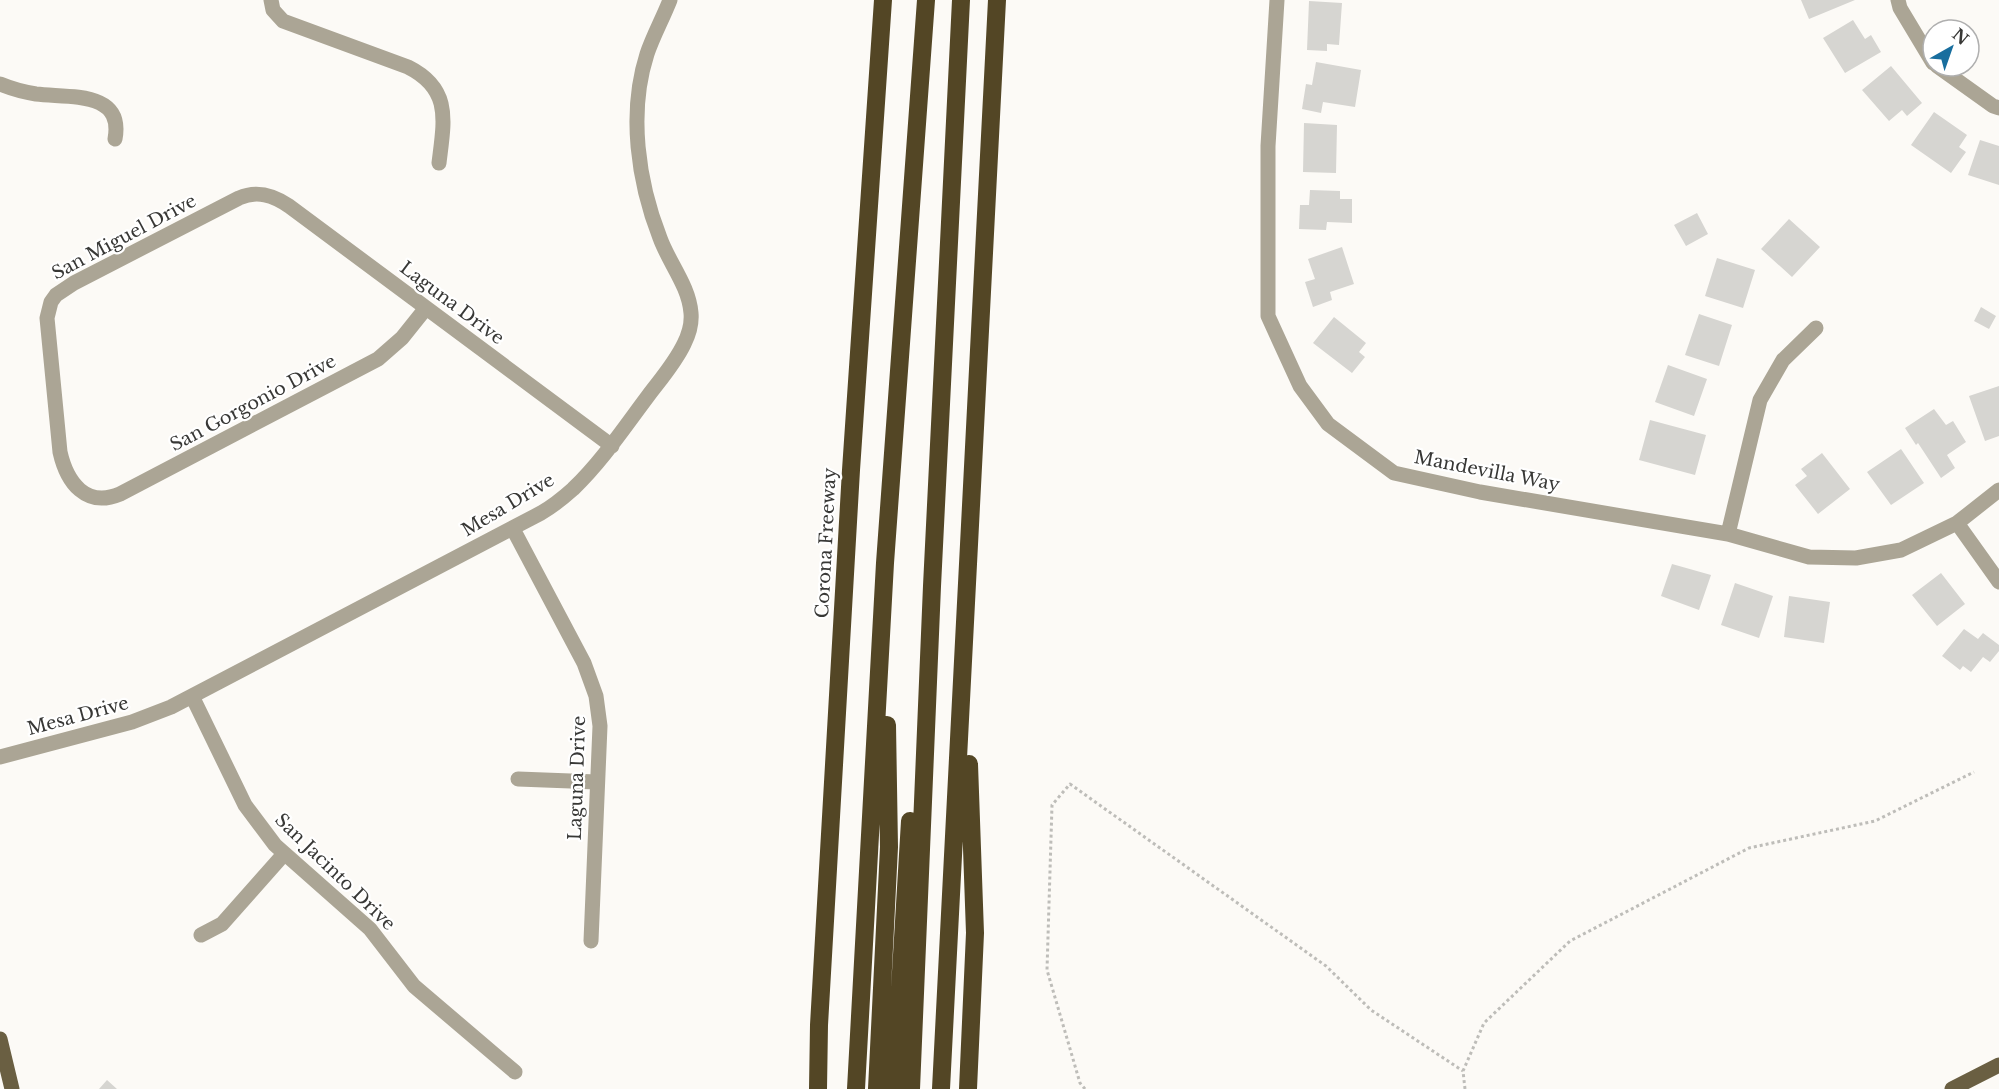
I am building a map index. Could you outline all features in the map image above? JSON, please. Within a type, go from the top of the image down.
[{"type":"highway","name":"Corona Freeway","points":[[816,1089],[851,470],[883,0]]},
{"type":"highway","points":[[856,1089],[885,573],[926,0]]},
{"type":"highway","points":[[911,1089],[932,586],[961,0]]},
{"type":"highway","points":[[941,1089],[997,0]]},
{"type":"highway","points":[[877,1089],[889,847],[885,573]]},
{"type":"highway","points":[[894,1089],[908,847],[932,586]]},
{"type":"highway","points":[[965,639],[975,933],[968,1089]]},
{"type":"main road","points":[[0,1040],[12,1089]]},
{"type":"main road","points":[[1952,1089],[1999,1065]]},
{"type":"street","points":[[271,0],[277,16],[292,25],[408,67],[425,77],[441,100],[444,121],[439,163]]},
{"type":"street","name":"Mesa Drive","points":[[0,757],[139,720],[171,707],[513,529],[549,508],[586,476],[612,446],[680,352],[691,326],[691,311],[687,295],[664,249],[653,219],[645,189],[638,133],[640,86],[644,67],[670,0]]},
{"type":"street","name":"Mandevilla Way","points":[[1277,0],[1268,146],[1268,316],[1300,386],[1328,424],[1394,473],[1480,492],[1728,534],[1809,557],[1856,558],[1901,550],[1957,524],[1999,490]]},
{"type":"street","points":[[1898,0],[1900,8],[1921,42]]},
{"type":"street","points":[[1953,78],[1999,108]]},
{"type":"street","points":[[0,84],[13,90],[75,96],[100,101],[115,115],[116,139]]},
{"type":"street","name":"San Miguel Drive","points":[[81,491],[66,471],[60,452],[48,330],[48,309],[51,302],[74,284],[239,198],[253,194],[267,195]]},
{"type":"street","name":"Laguna Drive","points":[[267,195],[283,202],[612,446]]},
{"type":"street","name":"San Gorgonio Drive","points":[[81,491],[103,499],[120,494],[378,359],[405,335],[426,308]]},
{"type":"street","points":[[1728,534],[1760,400],[1783,360],[1816,328]]},
{"type":"street","points":[[1957,524],[1999,582]]},
{"type":"street","name":"Laguna Drive","points":[[513,529],[582,658],[599,706],[591,941]]},
{"type":"street","name":"San Jacinto Drive","points":[[192,696],[245,805],[265,833],[284,854],[370,929],[414,986],[515,1072]]},
{"type":"street","points":[[518,779],[597,782]]},
{"type":"street","points":[[201,935],[222,924],[284,854]]},
{"type":"path","points":[[1466,1089],[1463,1071],[1484,1023],[1570,941],[1749,848],[1875,821],[1974,772]]},
{"type":"path","points":[[1086,1089],[1080,1083],[1047,970],[1052,805],[1070,784],[1326,966],[1371,1010],[1463,1071]]},
{"type":"building","points":[[1801,0],[1855,0],[1809,19]]},
{"type":"building","points":[[1309,1],[1342,3],[1339,45],[1327,44],[1327,51],[1307,50]]},
{"type":"building","points":[[1853,20],[1865,39],[1871,35],[1881,52],[1845,73],[1823,38]]},
{"type":"building","points":[[1316,62],[1361,70],[1355,107],[1323,102],[1321,113],[1302,109],[1306,84],[1312,85]]},
{"type":"building","points":[[1891,66],[1922,103],[1907,116],[1902,110],[1889,121],[1862,90]]},
{"type":"building","points":[[1934,112],[1967,135],[1959,147],[1966,152],[1951,173],[1911,145]]},
{"type":"building","points":[[1304,123],[1337,125],[1336,173],[1303,172]]},
{"type":"building","points":[[1980,140],[1999,146],[1999,185],[1968,175]]},
{"type":"building","points":[[1310,190],[1340,191],[1340,199],[1352,199],[1352,223],[1327,222],[1326,230],[1299,229],[1300,205],[1309,205]]},
{"type":"building","points":[[1697,213],[1708,234],[1686,246],[1674,225]]},
{"type":"building","points":[[1789,219],[1820,247],[1792,277],[1761,249]]},
{"type":"building","points":[[1342,247],[1354,284],[1330,292],[1332,300],[1313,307],[1305,282],[1315,279],[1308,259]]},
{"type":"building","points":[[1717,258],[1755,270],[1743,308],[1705,296]]},
{"type":"building","points":[[1981,307],[1996,316],[1989,329],[1974,321]]},
{"type":"building","points":[[1699,314],[1732,325],[1719,366],[1685,355]]},
{"type":"building","points":[[1334,317],[1366,343],[1359,352],[1365,357],[1352,373],[1313,343]]},
{"type":"building","points":[[1668,365],[1707,379],[1694,416],[1655,402]]},
{"type":"building","points":[[1999,386],[1999,436],[1985,441],[1969,396]]},
{"type":"building","points":[[1934,409],[1946,425],[1953,421],[1966,442],[1947,455],[1955,468],[1941,478],[1905,428]]},
{"type":"building","points":[[1650,420],[1706,435],[1695,475],[1639,460]]},
{"type":"building","points":[[1901,449],[1924,483],[1891,505],[1867,472]]},
{"type":"building","points":[[1822,453],[1850,489],[1818,514],[1795,485],[1807,476],[1801,469]]},
{"type":"building","points":[[1672,564],[1711,575],[1699,610],[1661,596]]},
{"type":"building","points":[[1941,573],[1965,604],[1937,626],[1912,595]]},
{"type":"building","points":[[1735,583],[1773,596],[1759,638],[1721,625]]},
{"type":"building","points":[[1789,596],[1830,602],[1824,643],[1784,637]]},
{"type":"building","points":[[1964,629],[1978,639],[1983,633],[1999,645],[1999,651],[1990,662],[1983,657],[1971,672],[1963,666],[1960,670],[1942,656]]},
{"type":"building","points":[[107,1080],[117,1089],[99,1089]]}]
